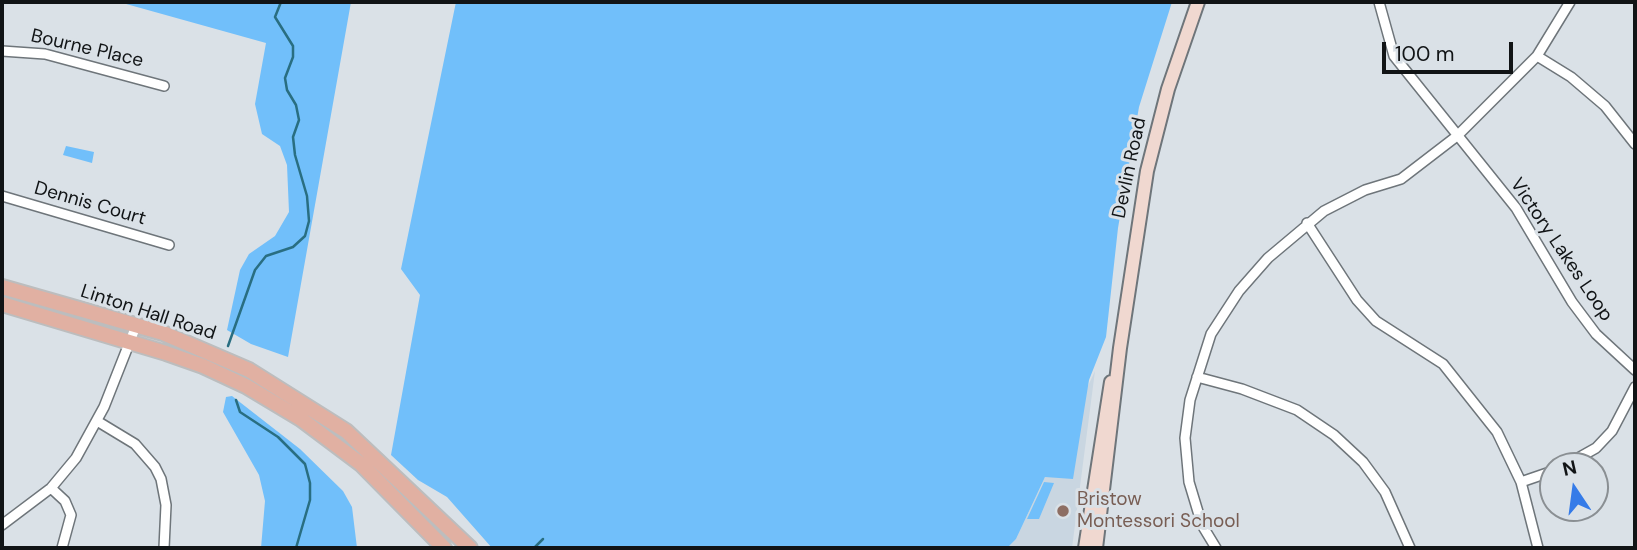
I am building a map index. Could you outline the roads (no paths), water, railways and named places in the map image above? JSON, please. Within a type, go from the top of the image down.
[{"type":"main road","name":"Devlin Road","points":[[1096,548],[1120,348],[1147,171],[1168,89],[1198,2]]},
{"type":"main road","name":"Linton Hall Road","points":[[2,287],[163,333],[224,358],[303,402],[346,431],[381,461],[470,548]]},
{"type":"main road","name":"Linton Hall Road","points":[[2,304],[203,366],[300,419],[360,464],[444,548]]},
{"type":"main road","name":"Devlin Road","points":[[1085,548],[1105,407],[1120,348]]},
{"type":"street","name":"Victory Lakes Loop","points":[[1379,2],[1394,57],[1517,208],[1572,302],[1596,334],[1635,370]]},
{"type":"street","points":[[1216,548],[1202,525],[1189,482],[1185,439],[1190,400],[1211,334],[1238,291],[1268,258],[1307,223],[1343,199],[1401,180],[1457,136],[1536,56],[1570,2]]},
{"type":"street","name":"Bourne Place","points":[[2,51],[22,51],[68,58],[164,86]]},
{"type":"street","points":[[1536,56],[1571,77],[1605,106],[1633,134],[1635,145]]},
{"type":"street","name":"Dennis Court","points":[[2,196],[169,244]]},
{"type":"street","points":[[1307,223],[1357,300],[1376,321],[1443,363],[1497,432],[1521,482],[1538,548]]},
{"type":"street","points":[[2,525],[51,488],[76,458],[97,421],[136,326]]},
{"type":"street","points":[[1197,377],[1242,389],[1297,410],[1334,435],[1363,462],[1385,492],[1410,548]]},
{"type":"street","points":[[1589,452],[1612,431],[1635,387]]},
{"type":"street","points":[[97,421],[135,444],[155,467],[166,505],[164,548]]},
{"type":"street","points":[[1521,482],[1539,476]]},
{"type":"street","points":[[51,488],[65,501],[71,515],[62,548]]},
{"type":"waterway","points":[[228,346],[255,270],[266,256],[293,247],[305,236],[309,221],[307,196],[295,155],[293,137],[299,120],[285,78],[293,57],[293,46],[275,17],[281,2]]},
{"type":"waterway","points":[[236,400],[240,412],[278,437],[305,464],[310,483],[310,500],[296,548]]},
{"type":"waterway","points":[[534,548],[543,539]]},
{"type":"place","name":"Bristow Montessori School","points":[[1063,511]]}]
